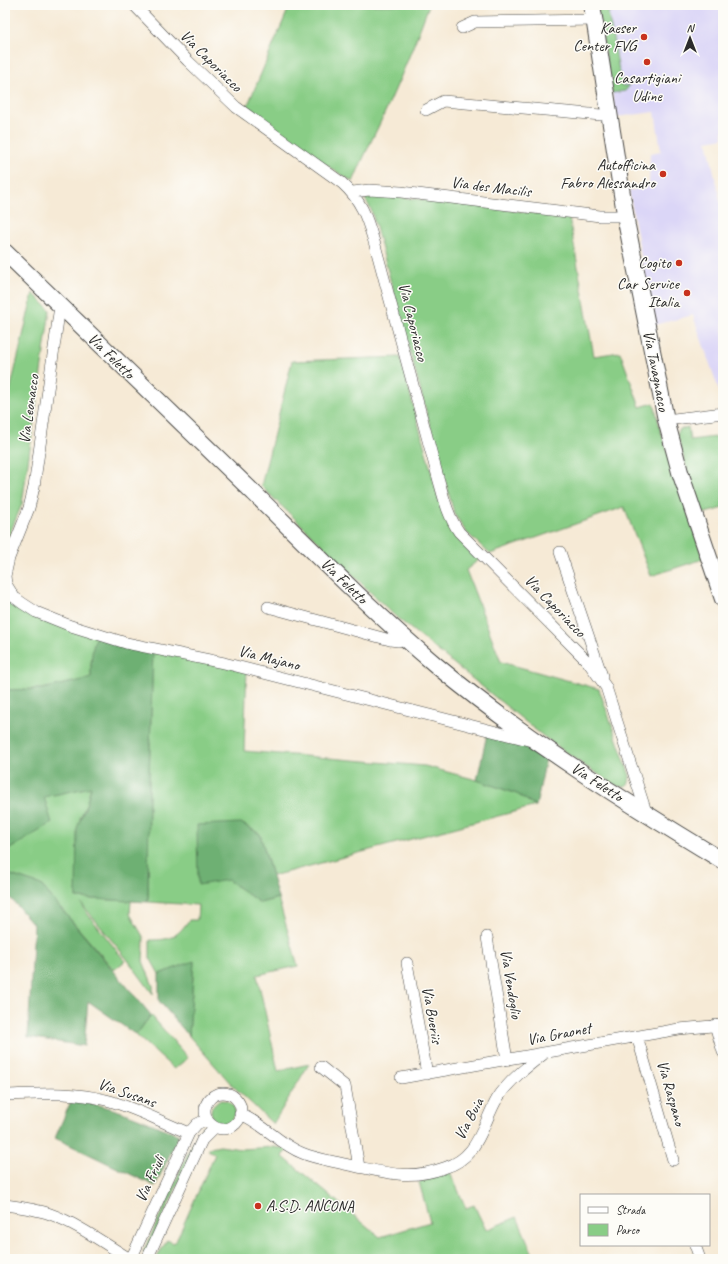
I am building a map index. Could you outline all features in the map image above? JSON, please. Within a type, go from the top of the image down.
[{"type":"street","name":"Via Caporiacco","points":[[134,5],[236,108],[331,175],[352,192],[365,214],[375,245],[438,481],[452,522],[460,532],[588,662],[606,687]]},
{"type":"street","name":"Via Tavagnacco","points":[[462,28],[475,22],[593,13],[626,215],[666,420],[680,472],[723,599]]},
{"type":"street","points":[[426,110],[443,101],[601,115],[610,114]]},
{"type":"street","name":"Via des Macilis","points":[[352,192],[369,190],[401,192],[600,216],[626,215]]},
{"type":"street","name":"Via Feletto","points":[[5,252],[367,604],[437,666],[555,755],[647,815],[723,861]]},
{"type":"street","name":"Via Leonacco","points":[[6,584],[5,576],[7,563],[29,508],[34,487],[60,306]]},
{"type":"street","points":[[666,420],[723,413]]},
{"type":"street","name":"Via Caporiacco","points":[[560,552],[606,687],[647,815]]},
{"type":"street","name":"Via Majano","points":[[6,584],[14,597],[36,612],[71,626],[111,639],[224,663],[537,742]]},
{"type":"street","points":[[268,606],[390,640],[398,641],[407,638]]},
{"type":"street","name":"Via Vendoglio","points":[[487,937],[506,1060]]},
{"type":"street","name":"Via Bueriis","points":[[407,963],[427,1074]]},
{"type":"street","points":[[719,1025],[723,1052]]},
{"type":"street","name":"Via Graonet","points":[[401,1078],[679,1029],[719,1025]]},
{"type":"street","name":"Via Raspano","points":[[638,1036],[673,1160]]},
{"type":"street","name":"Via Buia","points":[[240,1114],[252,1120],[301,1153],[395,1175],[416,1175],[451,1166],[470,1152],[476,1144],[497,1099],[508,1084],[545,1053]]},
{"type":"street","points":[[321,1067],[345,1086],[359,1167]]},
{"type":"street","name":"Via Susans","points":[[5,1095],[56,1094],[92,1096],[125,1106],[189,1133]]},
{"type":"street","points":[[220,1094],[231,1096],[235,1099],[240,1109],[240,1114],[232,1127],[221,1129],[215,1127],[207,1119],[205,1108],[207,1103],[215,1096],[220,1094]]},
{"type":"street","name":"Via Friuli","points":[[131,1259],[189,1133],[197,1124],[207,1119]]},
{"type":"street","name":"Via Friuli","points":[[147,1259],[202,1140],[215,1127]]},
{"type":"street","points":[[5,1205],[27,1208],[50,1214],[76,1226],[131,1259]]},
{"type":"street","points":[[696,1246],[700,1259]]},
{"type":"shaded area","points":[[597,5],[723,5],[723,138],[707,141],[721,204],[723,203],[723,402],[693,315],[654,325],[629,191],[649,186],[650,153],[661,151],[655,112],[616,117]]},
{"type":"green space","points":[[290,5],[429,5],[396,87],[353,182],[244,114]]},
{"type":"green space","points":[[597,5],[615,5],[616,10],[608,12],[622,86],[630,85],[625,91],[612,93]]},
{"type":"green space","points":[[380,195],[569,217],[594,356],[620,352],[640,407],[654,403],[661,432],[703,559],[651,576],[624,507],[490,554],[466,532],[454,513],[371,209],[365,199]]},
{"type":"green space","points":[[33,293],[50,310],[22,504],[5,545],[5,412]]},
{"type":"green space","points":[[400,357],[441,507],[481,558],[466,570],[501,662],[599,689],[630,776],[629,783],[625,786],[617,786],[585,766],[543,736],[395,616],[261,486],[292,361]]},
{"type":"green space","points":[[688,427],[690,440],[723,436],[723,508],[702,514],[691,483],[677,434],[680,429]]},
{"type":"green space","points":[[5,598],[10,604],[22,609],[97,634],[91,663],[91,678],[42,689],[5,690]]},
{"type":"green space","points":[[97,634],[153,649],[149,781],[148,902],[76,898],[77,828],[91,787],[44,797],[52,823],[5,852],[5,690],[42,689],[91,678],[92,651]]},
{"type":"green space","points":[[153,649],[247,669],[244,751],[425,766],[477,780],[517,794],[536,806],[272,876],[260,834],[241,823],[228,880],[260,903],[278,898],[298,966],[257,975],[278,1071],[309,1064],[273,1124],[232,1085],[189,1036],[194,962],[159,974],[150,958],[150,940],[163,939],[173,936],[181,930],[189,920],[197,920],[198,905],[148,902],[149,781]]},
{"type":"green space","points":[[487,734],[537,747],[547,754],[536,806],[517,794],[477,780]]},
{"type":"green space","points":[[91,786],[86,805],[80,818],[76,898],[131,901],[130,914],[144,938],[143,961],[153,986],[153,994],[127,959],[81,903],[87,913],[125,961],[114,970],[41,885],[5,873],[5,852],[51,823],[44,797]]},
{"type":"green space","points":[[241,823],[260,834],[278,898],[260,903],[228,880],[198,885],[197,825]]},
{"type":"green space","points":[[5,873],[41,885],[151,1015],[136,1035],[88,1001],[84,1046],[28,1037],[34,925],[5,892]]},
{"type":"green space","points":[[194,961],[189,1036],[159,1001],[159,974]]},
{"type":"green space","points":[[151,1015],[188,1058],[174,1069],[136,1035]]},
{"type":"green space","points":[[223,1100],[231,1104],[235,1112],[231,1120],[223,1124],[215,1120],[211,1112],[215,1104]]},
{"type":"green space","points":[[71,1101],[85,1102],[113,1109],[179,1135],[155,1186],[55,1138]]},
{"type":"green space","points":[[203,1126],[206,1126],[206,1128],[197,1142],[146,1254],[143,1253],[190,1149]]},
{"type":"green space","points":[[220,1146],[242,1149],[273,1147],[288,1149],[282,1156],[380,1237],[430,1222],[419,1182],[450,1172],[466,1208],[474,1205],[486,1230],[517,1217],[535,1259],[156,1259],[167,1240],[174,1243],[177,1239],[215,1154],[208,1150],[210,1148]]},
{"type":"place","name":"Kaeser Center FVG","points":[[644,37]]},
{"type":"place","name":"Casartigiani Udine","points":[[647,62]]},
{"type":"place","name":"Autofficina Fabro Alessandro","points":[[663,174]]},
{"type":"place","name":"Cogito","points":[[679,263]]},
{"type":"place","name":"Car Service Italia","points":[[687,293]]},
{"type":"place","name":"A.S.D. ANCONA","points":[[258,1206]]}]
